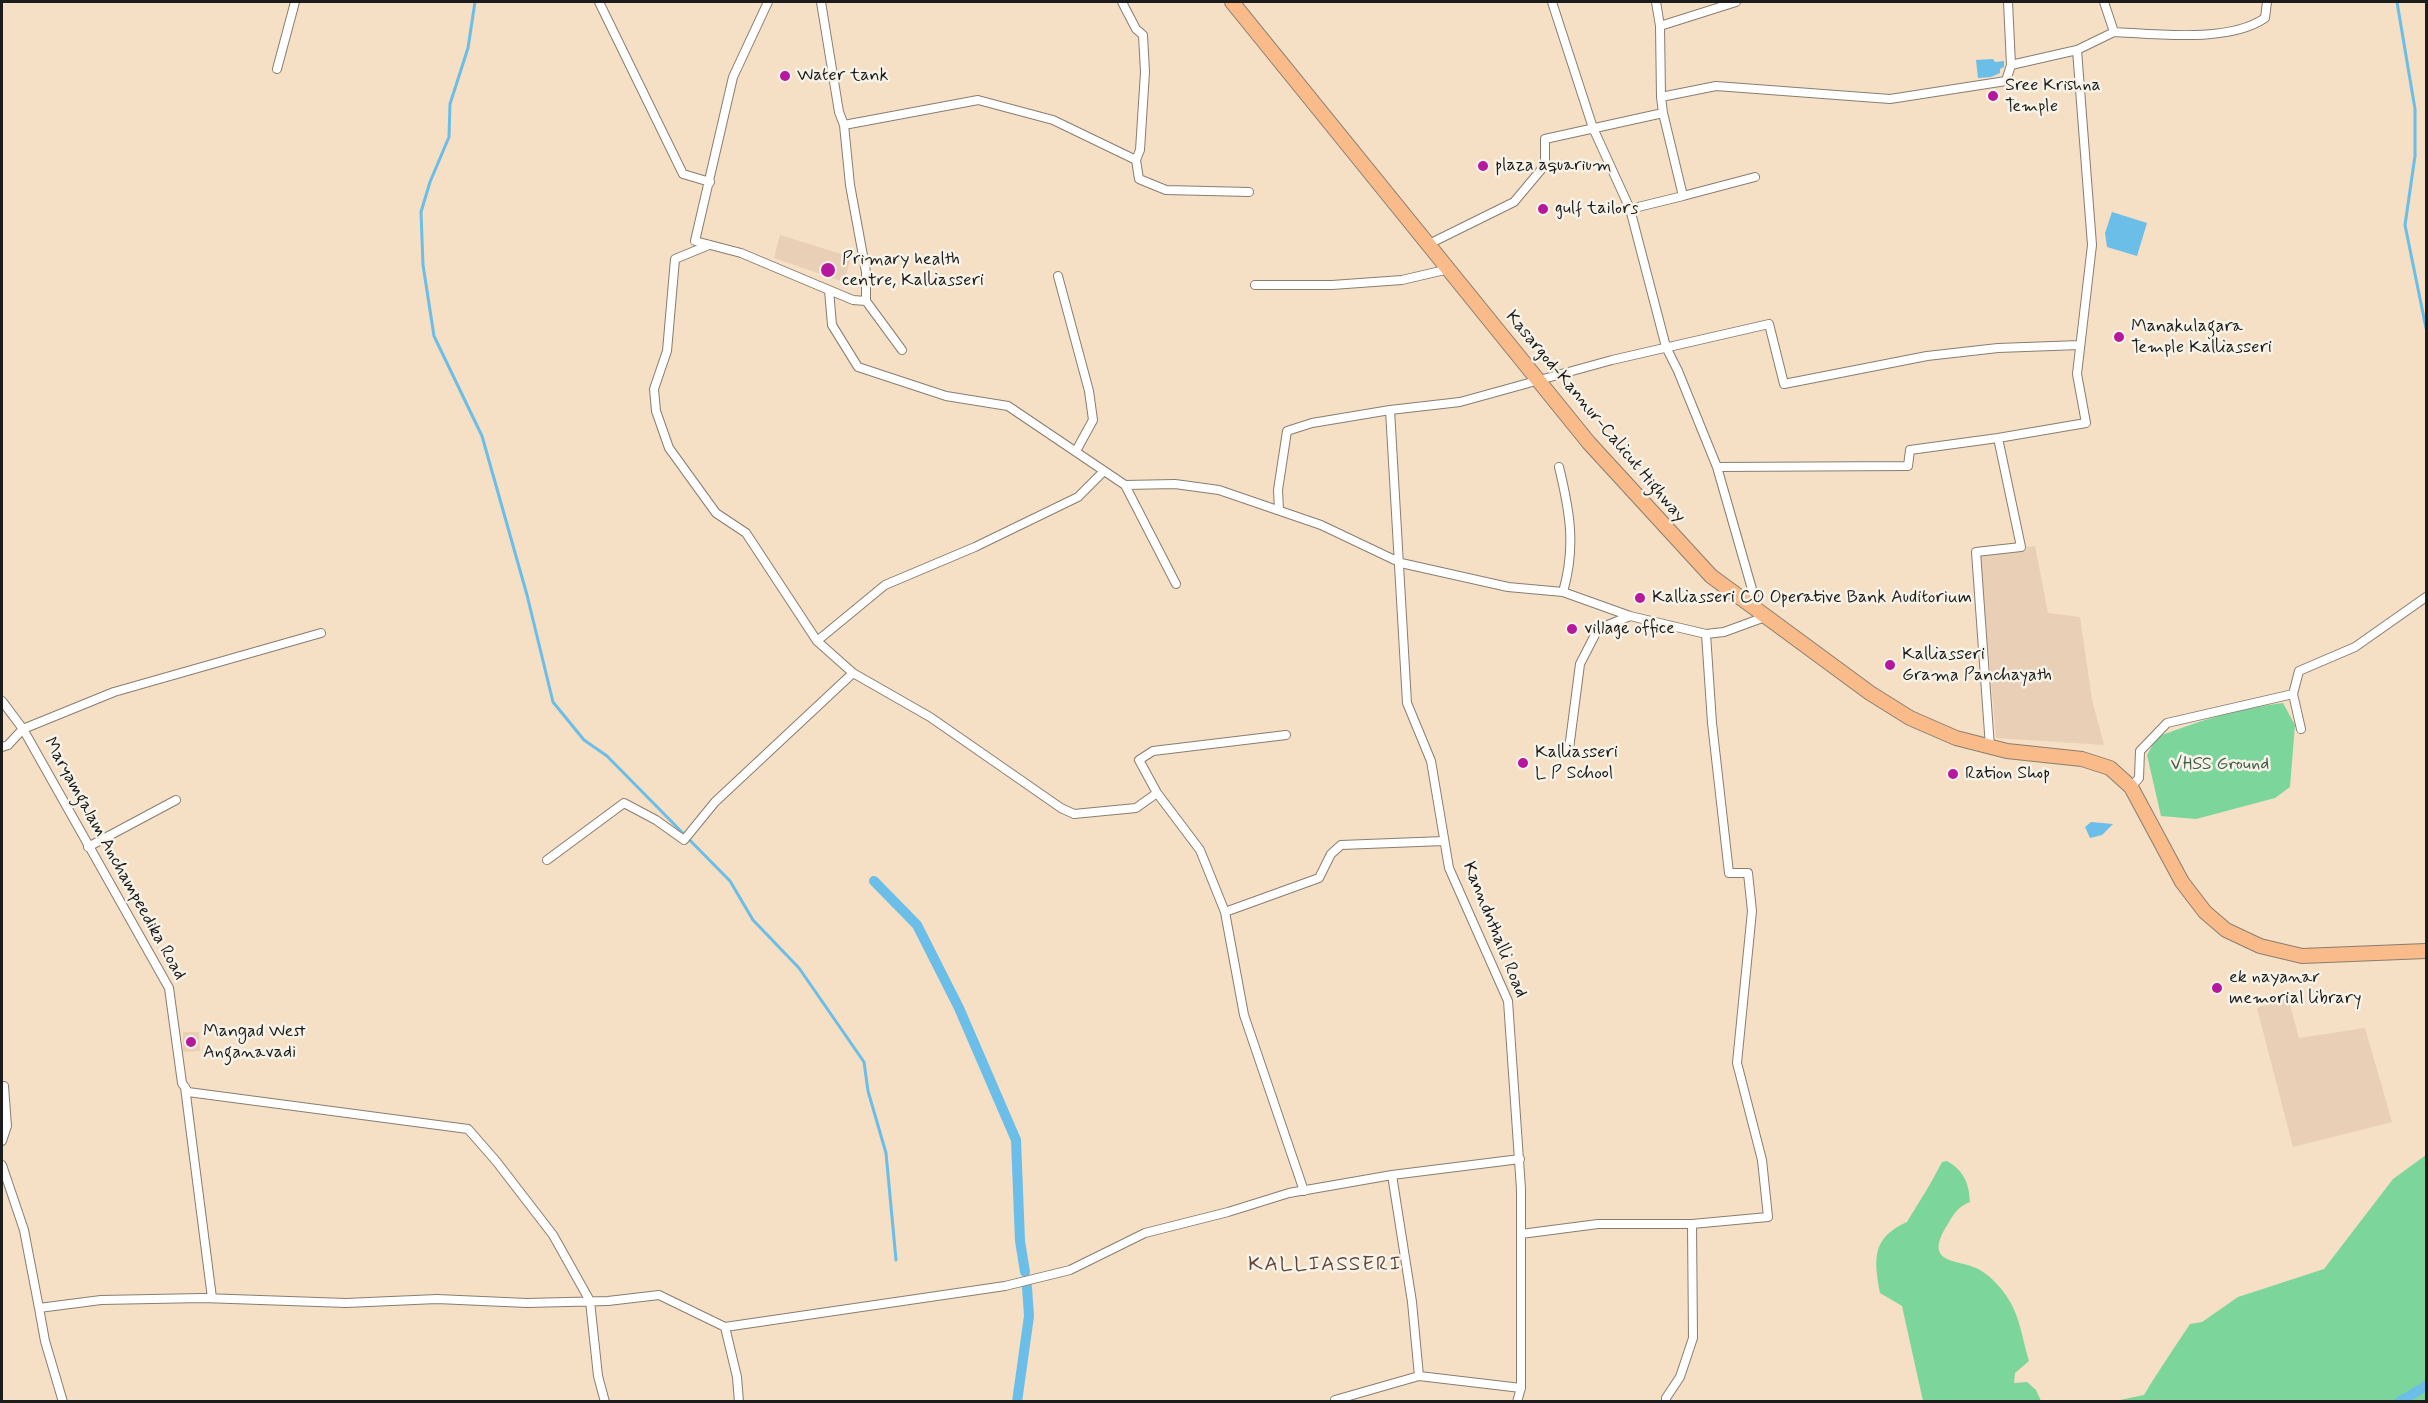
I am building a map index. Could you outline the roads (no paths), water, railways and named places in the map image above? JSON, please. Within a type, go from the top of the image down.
[{"type":"highway","name":"Kasargod-Kannur-Calicut Highway","points":[[1232,2],[1589,443],[1711,576],[1869,693],[1910,718],[1956,738],[2007,752],[2082,759],[2110,768],[2131,787],[2182,882],[2205,912],[2226,930],[2260,946],[2302,956],[2427,951]]},
{"type":"street","points":[[278,69],[295,2]]},
{"type":"street","points":[[599,2],[682,174],[710,182]]},
{"type":"street","points":[[768,2],[733,77],[695,241],[741,253],[854,300],[866,300]]},
{"type":"street","points":[[821,2],[839,112],[844,125],[850,185],[866,272],[866,300],[902,350]]},
{"type":"street","points":[[1122,2],[1137,29],[1143,35],[1145,72],[1141,139],[1136,159],[1139,179],[1166,190],[1249,192]]},
{"type":"street","points":[[1125,485],[1176,484],[1219,490],[1321,525],[1401,562],[1508,587],[1563,592],[1630,616],[1706,634],[1724,632],[1761,614],[1718,467],[1666,347],[1630,209],[1593,128],[1552,2]]},
{"type":"street","points":[[1656,2],[1660,26],[1663,113],[1683,196]]},
{"type":"street","points":[[1660,26],[1736,2]]},
{"type":"street","points":[[1661,97],[1716,86],[1890,99],[2006,81],[2011,65],[2008,2]]},
{"type":"street","points":[[2104,2],[2114,32]]},
{"type":"street","points":[[2011,65],[2077,50],[2114,32],[2204,34],[2253,26],[2265,18],[2267,2]]},
{"type":"street","points":[[1718,467],[1908,466],[1910,450],[2086,423],[2077,374],[2092,245],[2077,50]]},
{"type":"street","points":[[844,125],[978,100],[1053,120],[1136,159]]},
{"type":"street","points":[[1429,244],[1514,202],[1545,165],[1545,139],[1663,113]]},
{"type":"street","points":[[1630,209],[1755,177]]},
{"type":"street","points":[[709,245],[675,259],[667,351],[654,389],[662,432],[669,448],[716,513],[746,533],[817,641],[854,673],[930,717],[1061,808],[1074,814],[1136,808],[1157,793]]},
{"type":"street","points":[[1255,285],[1332,285],[1402,280],[1449,268]]},
{"type":"street","points":[[1058,276],[1089,391],[1093,420],[1076,451]]},
{"type":"street","points":[[828,290],[832,325],[858,367],[946,396],[1008,406],[1125,485],[1176,584]]},
{"type":"street","points":[[1280,510],[1278,490],[1287,431],[1312,423],[1390,410],[1460,402],[1666,347],[1769,324],[1784,384],[1927,356],[1998,348],[2080,345]]},
{"type":"street","name":"Kanndnthalli Road","points":[[1390,410],[1401,562],[1407,703],[1431,761],[1449,868],[1508,1001],[1520,1159],[1521,1388],[1517,1401]]},
{"type":"street","points":[[1990,747],[1977,552],[2021,547],[1998,438]]},
{"type":"street","points":[[1559,467],[1570,525],[1571,564],[1563,592]]},
{"type":"street","points":[[817,641],[885,585],[975,547],[1078,497],[1104,471]]},
{"type":"street","points":[[2301,729],[2293,694],[2299,672],[2355,646],[2427,597]]},
{"type":"street","points":[[1569,749],[1580,664],[1598,629],[1630,616]]},
{"type":"street","points":[[2,747],[8,745],[23,729],[114,692],[321,633]]},
{"type":"street","points":[[1521,1234],[1598,1224],[1692,1224],[1768,1217],[1762,1160],[1737,1063],[1752,911],[1749,882],[1748,873],[1729,873],[1712,723],[1706,634]]},
{"type":"street","points":[[547,860],[624,803],[656,820],[684,840],[715,802],[854,673]]},
{"type":"street","points":[[2131,787],[2139,778],[2140,751],[2167,723],[2293,694]]},
{"type":"street","name":"Maryamgalam Anchampeedika Road","points":[[2,701],[23,729],[169,988],[185,1087],[213,1298]]},
{"type":"street","points":[[1286,735],[1153,751],[1139,760],[1157,793],[1200,849],[1225,912],[1244,1015],[1304,1191]]},
{"type":"street","points":[[88,847],[176,800]]},
{"type":"street","points":[[1225,912],[1319,878],[1331,854],[1341,845],[1444,841]]},
{"type":"street","points":[[2,1141],[7,1126],[4,1086]]},
{"type":"street","points":[[185,1087],[188,1092],[468,1129],[496,1161],[553,1235],[590,1301],[598,1376],[604,1401]]},
{"type":"street","points":[[39,1308],[101,1300],[213,1298],[346,1303],[437,1299],[527,1303],[590,1301],[659,1295],[725,1327],[1005,1286],[1070,1270],[1145,1233],[1304,1191],[1392,1175],[1520,1159]]},
{"type":"street","points":[[2,1165],[24,1230],[45,1341],[63,1401]]},
{"type":"street","points":[[1392,1175],[1412,1302],[1419,1376]]},
{"type":"street","points":[[1666,1401],[1680,1377],[1693,1338],[1692,1224]]},
{"type":"street","points":[[725,1327],[737,1377],[739,1401]]},
{"type":"street","points":[[1335,1400],[1419,1376],[1521,1388]]},
{"type":"water","points":[[1993,59],[1995,62],[2004,61],[2004,67],[2000,69],[2000,73],[1991,77],[1978,78],[1976,60]]},
{"type":"water","points":[[2112,212],[2147,223],[2137,256],[2107,247],[2105,233]]},
{"type":"water","points":[[2091,822],[2113,824],[2102,835],[2090,838],[2085,827]]},
{"type":"waterway","points":[[475,2],[468,48],[450,104],[449,137],[430,182],[421,212],[423,265],[434,336],[482,436],[527,595],[553,702],[584,740],[607,756],[730,881],[753,920],[799,968],[864,1062],[868,1091],[886,1153],[896,1260]]},
{"type":"waterway","points":[[2397,2],[2415,109],[2415,156],[2405,225],[2426,328]]},
{"type":"waterway","points":[[874,881],[917,925],[959,1008],[1016,1140],[1020,1241],[1025,1272]]},
{"type":"waterway","points":[[1017,1402],[1029,1316],[1027,1287]]},
{"type":"waterway","points":[[2399,1402],[2426,1386]]},
{"type":"place","name":"Water tank","points":[[785,76]]},
{"type":"place","name":"Sree Krishna Temple","points":[[1993,96]]},
{"type":"place","name":"plaza aquarium","points":[[1483,166]]},
{"type":"place","name":"gulf tailors","points":[[1543,209]]},
{"type":"place","name":"Primary health centre, Kalliasseri","points":[[828,270]]},
{"type":"place","name":"Manakulagara Temple Kalliasseri","points":[[2119,337]]},
{"type":"place","name":"Kalliasseri CO Operative Bank Auditorium","points":[[1640,598]]},
{"type":"place","name":"village office","points":[[1572,629]]},
{"type":"place","name":"Kalliasseri Grama Panchayath","points":[[1890,665]]},
{"type":"place","name":"Kalliasseri L P School","points":[[1523,763]]},
{"type":"place","name":"Ration Shop","points":[[1953,774]]},
{"type":"place","name":"ek nayanar memorial library","points":[[2217,988]]},
{"type":"place","name":"Mangad West Anganavadi","points":[[191,1042]]},
{"type":"district","name":"KALLIASSERI","points":[[1325,1266]]},
{"type":"park label","name":"VHSS Ground","points":[[2220,765]]}]
